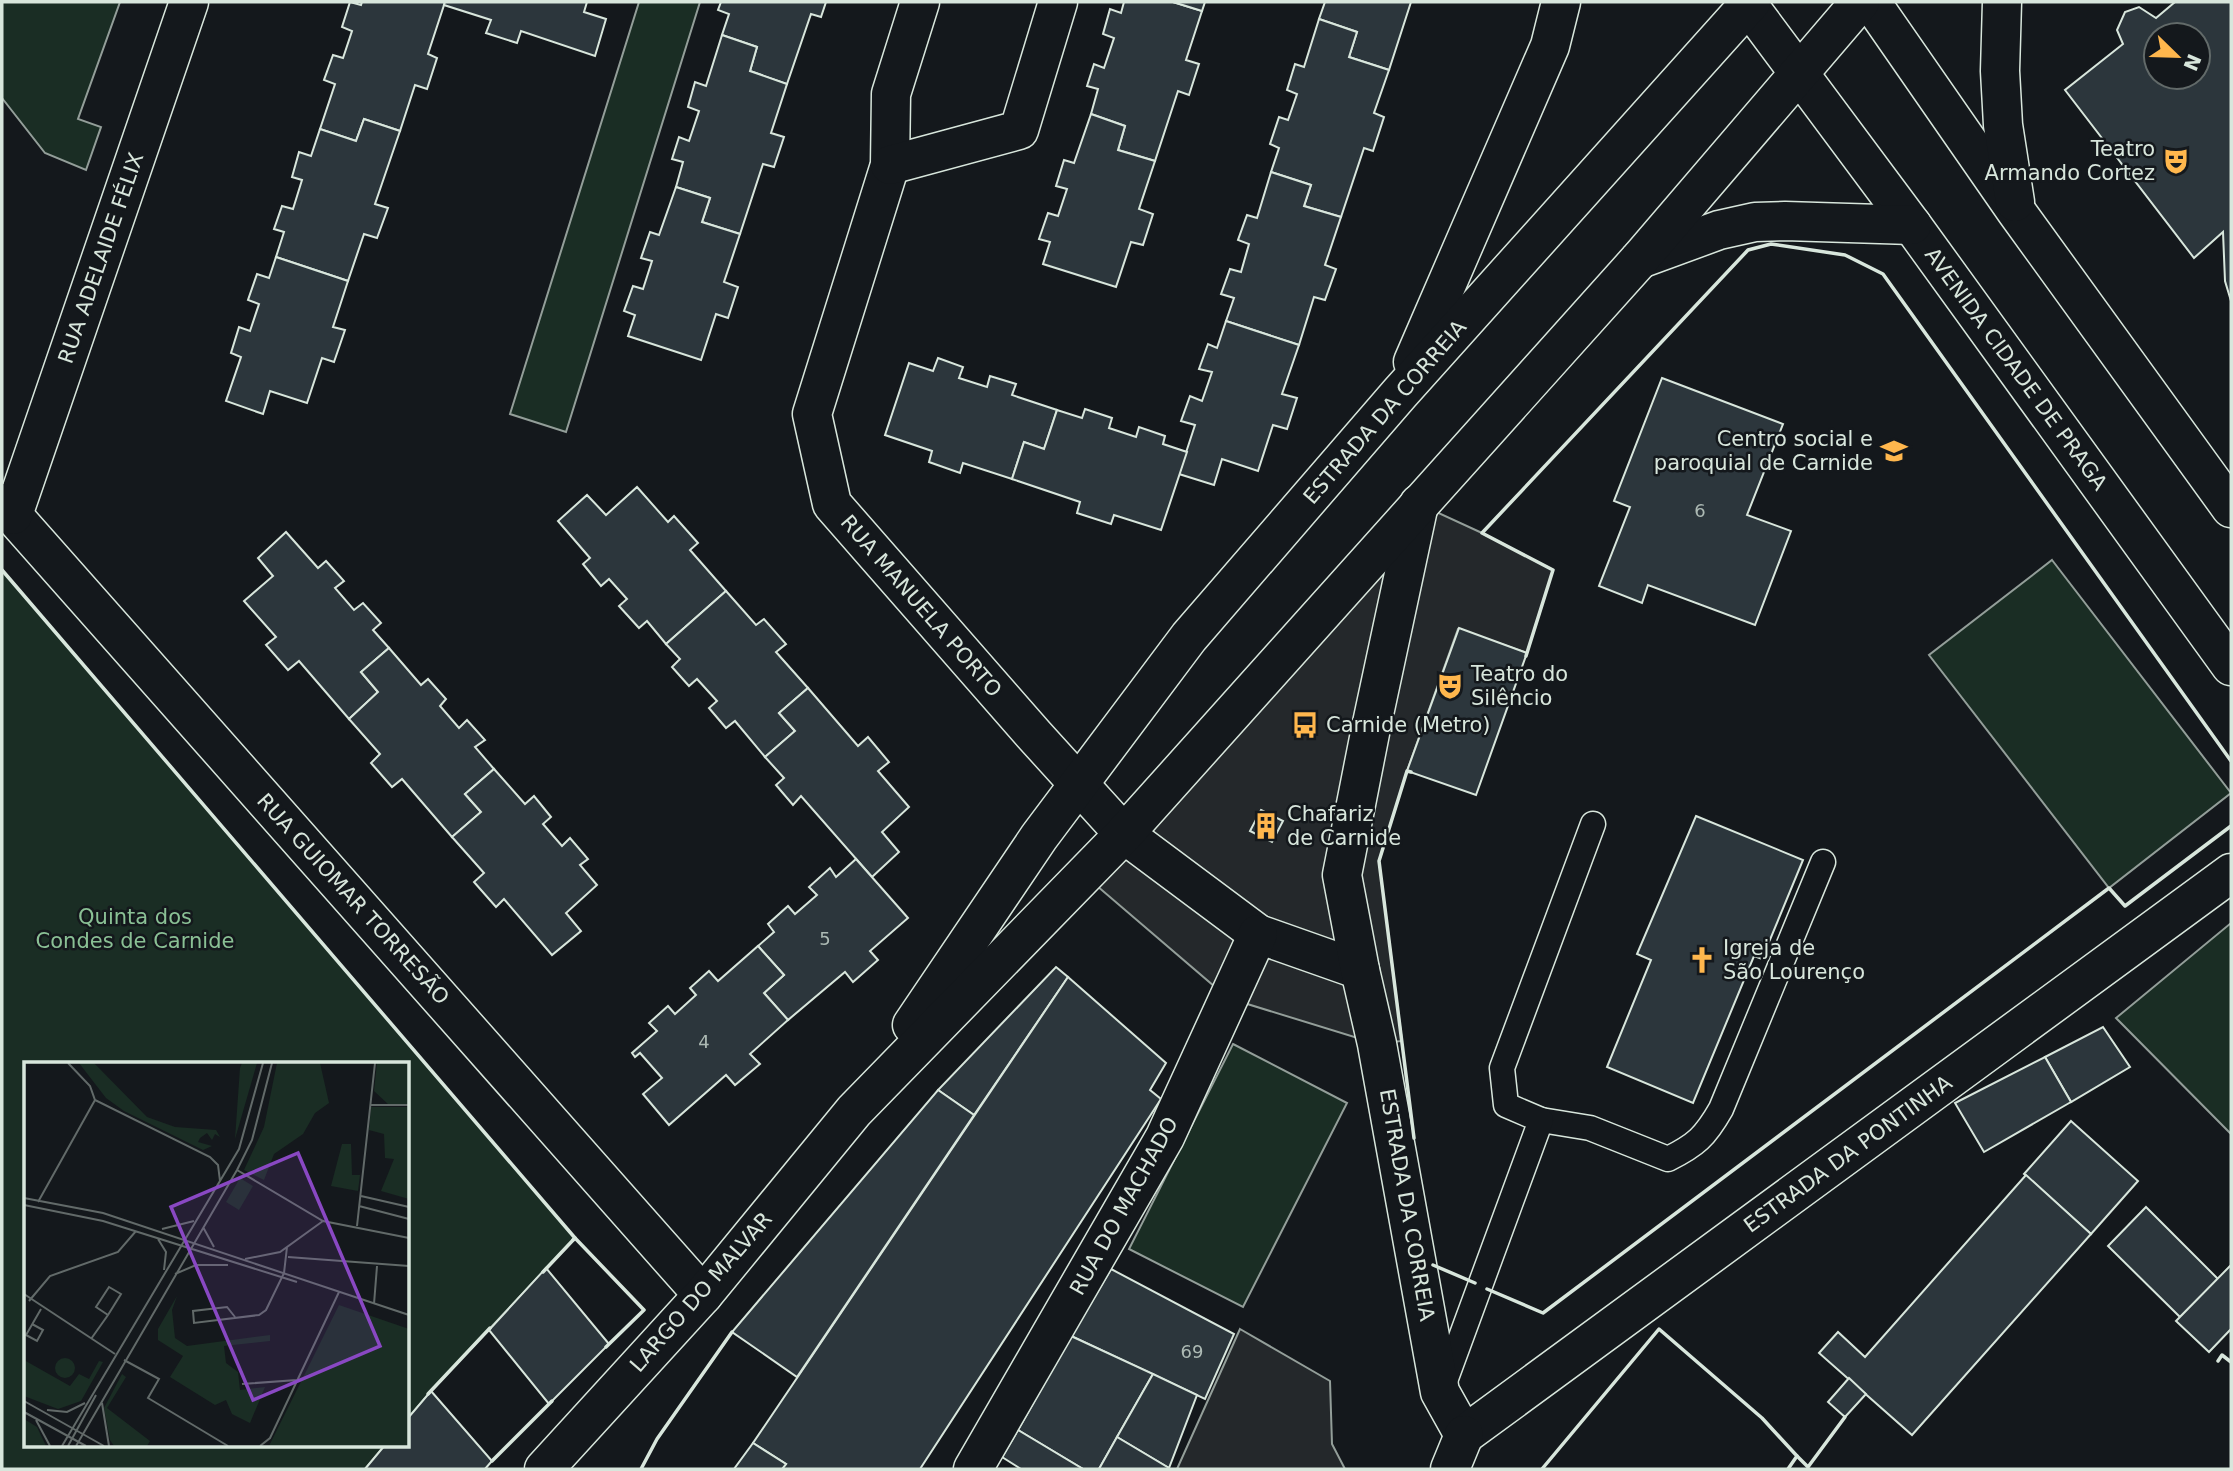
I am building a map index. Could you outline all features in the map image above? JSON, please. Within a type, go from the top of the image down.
[{"type":"main road","name":"RUA ADELAIDE FÉLIX","points":[[7,509],[189,2]]},
{"type":"main road","name":"RUA MANUELA PORTO","points":[[920,2],[891,94],[890,164],[812,414],[832,504],[1078,784]]},
{"type":"main road","points":[[890,164],[1019,130],[1058,2]]},
{"type":"main road","points":[[1400,393],[1550,46],[1561,2]]},
{"type":"main road","name":"ESTRADA DA CORREIA","points":[[1124,834],[1639,260],[1860,2]]},
{"type":"main road","points":[[1871,2],[2016,211],[2231,508]]},
{"type":"main road","points":[[2002,2],[2000,71],[2003,125],[2016,211]]},
{"type":"main road","name":"ESTRADA DA CORREIA","points":[[1078,784],[1189,637],[1400,393],[1748,3]]},
{"type":"main road","name":"AVENIDA CIDADE DE PRAGA","points":[[1748,3],[2231,666]]},
{"type":"main road","points":[[1639,260],[1718,230],[1755,222],[1912,225]]},
{"type":"main road","name":"ESTRADA DA CORREIA","points":[[1419,504],[1342,875],[1380,1058],[1440,1392],[1457,1452]]},
{"type":"main road","name":"RUA GUIOMAR TORRESÃO","points":[[7,509],[704,1295]]},
{"type":"main road","points":[[1078,784],[1124,834],[1258,934],[1360,970]]},
{"type":"main road","name":"LARGO DO MALVAR","points":[[544,1469],[704,1295],[854,1111],[1078,784]]},
{"type":"main road","name":"LARGO DO MALVAR","points":[[854,1111],[1124,834]]},
{"type":"main road","name":"ESTRADA DA PONTINHA","points":[[1457,1452],[2231,873]]},
{"type":"main road","name":"RUA DO MACHADO","points":[[973,1469],[1165,1137],[1258,934]]},
{"type":"lane","points":[[1593,824],[1502,1068],[1506,1105],[1541,1120],[1590,1128],[1668,1159],[1689,1148],[1708,1132],[1721,1109],[1824,862]]},
{"type":"lane","points":[[1440,1392],[1541,1120]]},
{"type":"green space","points":[[2,2],[120,2],[78,119],[101,127],[86,170],[45,153],[2,98]]},
{"type":"green space","points":[[639,2],[700,2],[566,432],[510,414]]},
{"type":"green space","points":[[2052,560],[2231,793],[2109,888],[1929,655]]},
{"type":"green space","name":"Quinta dos Condes de Carnide","points":[[2,570],[575,1238],[410,1416],[410,1062],[24,1062],[24,1446],[384,1446],[365,1469],[2,1469]]},
{"type":"green space","points":[[2231,923],[2231,1134],[2116,1018]]},
{"type":"green space","points":[[1233,1044],[1347,1103],[1243,1307],[1129,1249]]},
{"type":"shaded area","points":[[1419,504],[1553,570],[1527,653],[1458,629],[1407,771],[1379,861],[1402,1041],[1377,1044],[1228,998],[1083,874]]},
{"type":"shaded area","points":[[1240,1329],[1330,1381],[1332,1444],[1345,1469],[1177,1469]]},
{"type":"building","points":[[350,2],[361,5],[362,2],[445,2],[428,54],[437,58],[427,89],[415,85],[400,131],[364,119],[356,141],[320,129],[335,84],[324,80],[333,55],[343,58],[352,31],[342,27]]},
{"type":"building","points":[[445,2],[587,2],[584,12],[606,19],[595,56],[521,31],[517,43],[486,33],[491,20],[444,5]]},
{"type":"building","points":[[721,2],[826,2],[821,17],[811,14],[787,84],[750,71],[757,47],[722,35],[729,14],[718,10]]},
{"type":"building","points":[[1124,2],[1173,2],[1202,11],[1186,60],[1199,64],[1189,95],[1178,91],[1155,161],[1118,150],[1125,126],[1091,114],[1098,89],[1087,86],[1094,64],[1104,68],[1114,38],[1103,34],[1110,9],[1121,13]]},
{"type":"building","points":[[1173,2],[1205,2],[1202,11]]},
{"type":"building","points":[[1325,2],[1411,2],[1389,70],[1349,57],[1357,32],[1319,19]]},
{"type":"building","name":"Teatro Armando Cortez","points":[[2175,2],[2231,2],[2231,301],[2225,281],[2223,232],[2194,258],[2065,90],[2123,44],[2117,30],[2125,12],[2139,7],[2156,18]]},
{"type":"building","points":[[1319,19],[1357,32],[1349,57],[1389,70],[1374,113],[1384,117],[1373,151],[1364,148],[1341,217],[1304,206],[1311,185],[1271,172],[1279,148],[1270,144],[1279,117],[1288,120],[1297,94],[1287,90],[1295,64],[1304,67]]},
{"type":"building","points":[[722,35],[757,47],[750,71],[787,84],[771,133],[784,137],[774,167],[763,164],[740,234],[702,222],[710,198],[676,187],[683,162],[672,159],[679,137],[689,141],[699,111],[688,107],[695,82],[706,86]]},
{"type":"building","points":[[1091,114],[1125,126],[1118,150],[1155,161],[1139,209],[1153,214],[1143,245],[1131,242],[1116,287],[1043,264],[1050,242],[1039,239],[1048,213],[1058,216],[1067,189],[1056,186],[1064,160],[1074,163]]},
{"type":"building","points":[[364,119],[400,131],[375,204],[388,208],[377,238],[364,234],[348,281],[276,257],[284,232],[274,229],[282,206],[293,209],[302,180],[292,177],[299,152],[311,156],[320,129],[356,141]]},
{"type":"building","points":[[1271,172],[1311,185],[1304,206],[1341,217],[1325,265],[1336,269],[1325,300],[1314,297],[1299,345],[1226,321],[1234,298],[1221,294],[1230,269],[1241,272],[1249,244],[1238,240],[1247,215],[1257,218]]},
{"type":"building","points":[[676,187],[710,198],[702,222],[740,234],[724,282],[738,287],[728,318],[716,314],[701,360],[628,336],[635,315],[624,311],[633,286],[643,289],[652,261],[641,258],[650,232],[659,235]]},
{"type":"building","points":[[276,257],[348,281],[333,327],[345,330],[334,362],[322,358],[307,403],[270,391],[263,414],[226,401],[241,357],[231,353],[239,327],[250,331],[259,304],[248,300],[257,274],[269,278]]},
{"type":"building","points":[[1226,321],[1299,345],[1282,394],[1297,398],[1287,429],[1273,425],[1258,471],[1222,459],[1214,485],[1179,474],[1195,425],[1181,421],[1190,396],[1202,401],[1212,372],[1199,369],[1208,344],[1217,348]]},
{"type":"building","points":[[938,358],[963,367],[959,378],[987,387],[990,376],[1016,384],[1012,395],[1057,410],[1044,449],[1024,442],[1012,479],[963,463],[960,473],[929,462],[932,451],[885,435],[909,363],[933,371]]},
{"type":"building","points":[[1662,378],[1783,424],[1747,515],[1791,531],[1755,625],[1648,585],[1642,603],[1599,586],[1630,507],[1614,501]]},
{"type":"building","points":[[1085,409],[1112,418],[1109,428],[1136,437],[1139,427],[1165,436],[1163,444],[1187,452],[1161,530],[1114,515],[1111,524],[1077,513],[1080,502],[1012,479],[1024,442],[1044,449],[1057,410],[1082,418]]},
{"type":"building","points":[[637,487],[668,522],[674,516],[698,543],[690,550],[726,591],[666,644],[647,621],[639,628],[619,606],[627,599],[609,579],[601,586],[583,564],[590,558],[558,521],[587,495],[606,515]]},
{"type":"building","points":[[286,532],[318,568],[326,561],[344,581],[335,588],[354,610],[363,603],[381,623],[373,630],[389,648],[361,672],[378,692],[349,719],[299,661],[288,670],[266,645],[276,637],[244,601],[273,576],[258,558]]},
{"type":"building","points":[[726,591],[756,625],[764,619],[786,644],[776,652],[808,688],[779,713],[795,731],[765,757],[735,721],[726,728],[709,708],[717,701],[697,679],[689,686],[672,667],[680,659],[666,644]]},
{"type":"building","points":[[1459,628],[1527,653],[1476,795],[1407,771]]},
{"type":"building","points":[[389,648],[421,685],[428,679],[446,699],[440,706],[459,728],[467,720],[485,740],[475,747],[494,769],[465,794],[481,812],[452,837],[402,779],[392,787],[371,763],[380,754],[349,719],[378,692],[361,672]]},
{"type":"building","points":[[808,688],[858,746],[868,737],[889,762],[878,771],[909,807],[882,832],[899,852],[872,877],[801,796],[793,805],[776,785],[784,778],[765,757],[795,731],[779,713]]},
{"type":"building","points":[[494,769],[525,804],[534,796],[551,817],[543,824],[562,846],[570,838],[588,859],[580,865],[597,885],[566,913],[581,931],[552,955],[504,899],[496,907],[474,882],[484,873],[452,837],[481,812],[465,794]]},
{"type":"building","name":"Chafariz de Carnide","points":[[1261,810],[1283,821],[1272,842],[1250,831]]},
{"type":"building","name":"Igreja de São Lourenço","points":[[1696,816],[1803,860],[1762,959],[1754,956],[1693,1103],[1607,1067],[1651,960],[1637,954]]},
{"type":"building","points":[[856,859],[908,918],[870,951],[878,960],[853,982],[845,972],[788,1020],[764,993],[784,975],[758,946],[774,932],[768,924],[788,906],[795,914],[817,895],[809,887],[830,868],[836,877]]},
{"type":"building","points":[[758,946],[784,975],[764,993],[788,1020],[750,1054],[760,1064],[735,1085],[726,1075],[669,1125],[643,1094],[662,1078],[640,1053],[635,1057],[632,1053],[657,1031],[649,1023],[668,1006],[675,1014],[696,995],[690,988],[709,971],[718,981]]},
{"type":"building","points":[[1056,967],[1068,977],[974,1115],[938,1090]]},
{"type":"building","points":[[1068,977],[1166,1063],[1150,1090],[1161,1099],[920,1469],[782,1469],[786,1464],[753,1443]]},
{"type":"building","points":[[2103,1027],[2130,1067],[2071,1102],[2045,1057]]},
{"type":"building","points":[[2045,1057],[2071,1102],[1984,1152],[1955,1103]]},
{"type":"building","points":[[938,1090],[974,1115],[797,1377],[732,1332]]},
{"type":"building","points":[[2071,1121],[2138,1181],[2091,1234],[2024,1174]]},
{"type":"building","points":[[2026,1175],[2091,1234],[1912,1435],[1819,1353],[1838,1332],[1865,1357]]},
{"type":"building","points":[[2146,1207],[2218,1279],[2180,1317],[2108,1246]]},
{"type":"building","points":[[2231,1265],[2231,1329],[2209,1352],[2176,1321]]},
{"type":"building","points":[[546,1268],[609,1344],[549,1404],[489,1330]]},
{"type":"building","points":[[1111,1269],[1234,1334],[1205,1399],[1071,1336]]},
{"type":"building","points":[[1071,1336],[1153,1374],[1099,1469],[1083,1469],[1018,1430]]},
{"type":"building","points":[[1153,1374],[1197,1395],[1169,1468],[1117,1437]]},
{"type":"building","points":[[1849,1378],[1866,1394],[1845,1417],[1828,1402]]},
{"type":"building","points":[[431,1391],[492,1461],[485,1469],[365,1469],[384,1446],[410,1446],[410,1416]]},
{"type":"building","points":[[1018,1430],[1083,1469],[1021,1469],[1002,1457]]},
{"type":"building","points":[[1117,1437],[1169,1468],[1169,1469],[1099,1469]]},
{"type":"building","points":[[753,1443],[786,1464],[782,1469],[734,1469]]},
{"type":"wall","points":[[1526,656],[1553,570],[1482,533],[1748,250],[1771,244],[1845,255],[1883,274],[2231,761]]},
{"type":"wall","points":[[2,570],[575,1238],[543,1272]]},
{"type":"wall","points":[[1411,772],[1407,771],[1379,861],[1414,1138]]},
{"type":"wall","points":[[1487,1289],[1543,1313],[2109,888],[2125,906],[2231,826]]},
{"type":"wall","points":[[573,1240],[575,1238],[644,1310],[606,1347]]},
{"type":"wall","points":[[1433,1265],[1475,1283]]},
{"type":"wall","points":[[428,1394],[490,1328]]},
{"type":"wall","points":[[1542,1469],[1659,1329],[1762,1418],[1797,1456],[1788,1469]]},
{"type":"wall","points":[[641,1469],[657,1439],[732,1332]]},
{"type":"wall","points":[[2218,1361],[2222,1355],[2231,1362]]},
{"type":"wall","points":[[492,1461],[552,1401]]},
{"type":"wall","points":[[1797,1456],[1808,1467],[1845,1417]]},
{"type":"place","name":"Teatro Armando Cortez","points":[[2176,161]]},
{"type":"place","name":"Centro social e paroquial de Carnide","points":[[1894,451]]},
{"type":"place","name":"Teatro do Silêncio","points":[[1450,686]]},
{"type":"place","name":"Carnide (Metro)","points":[[1305,725]]},
{"type":"place","name":"Chafariz de Carnide","points":[[1266,826]]},
{"type":"place","name":"Igreja de São Lourenço","points":[[1702,960]]}]
